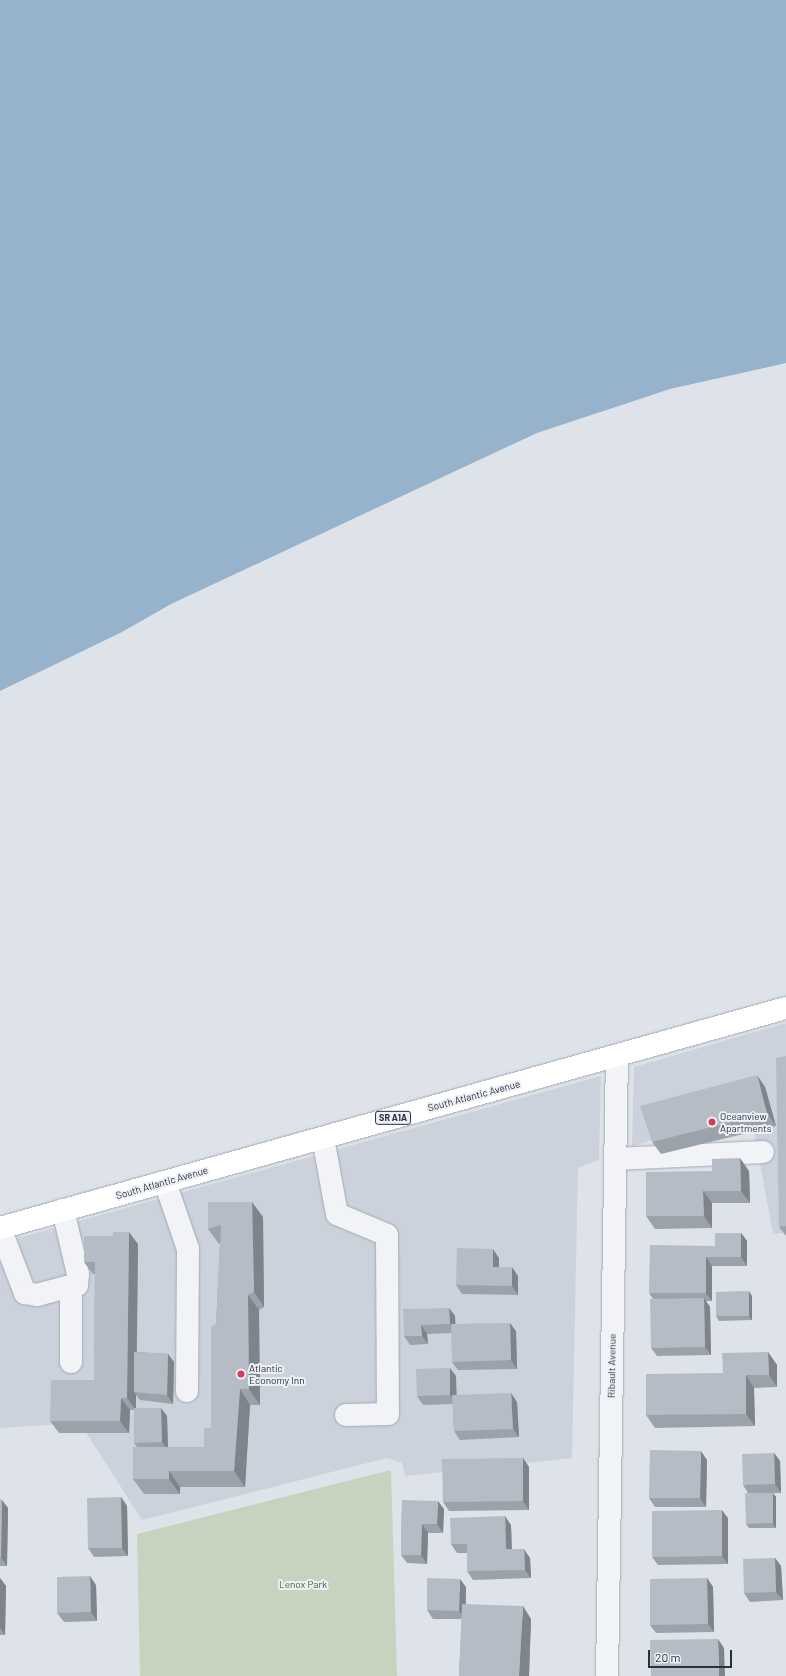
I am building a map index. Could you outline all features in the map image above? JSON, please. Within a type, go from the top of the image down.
[{"type":"main road","name":"South Atlantic Avenue","points":[[0,1228],[786,1008]]},
{"type":"street","name":"Ribault Avenue","points":[[607,1676],[617,1056]]},
{"type":"street","points":[[323,1138],[337,1214],[387,1235],[388,1414],[346,1415]]},
{"type":"street","points":[[616,1159],[763,1152]]},
{"type":"street","points":[[165,1182],[188,1249],[187,1391]]},
{"type":"street","points":[[0,1228],[25,1293],[36,1295],[76,1285],[78,1274],[63,1210]]},
{"type":"street","points":[[71,1286],[71,1362]]},
{"type":"shaded area","points":[[786,1023],[786,1233],[773,1234],[749,1103],[632,1147],[634,1067]]},
{"type":"shaded area","points":[[601,1076],[599,1160],[578,1168],[572,1458],[405,1476],[402,1463],[387,1458],[142,1520],[80,1423],[0,1428],[0,1243]]},
{"type":"green space","name":"Lenox Park","points":[[391,1470],[397,1676],[140,1676],[137,1534]]},
{"type":"water","points":[[0,0],[786,0],[786,363],[670,389],[537,433],[171,604],[122,632],[0,691]]},
{"type":"building","points":[[786,1056],[786,1226],[779,1227],[776,1058]]},
{"type":"building","name":"Oceanview Apartments","points":[[757,1075],[767,1113],[652,1142],[640,1106]]},
{"type":"building","points":[[740,1158],[741,1191],[703,1191],[704,1216],[646,1216],[646,1172],[712,1171],[712,1159]]},
{"type":"building","points":[[208,1202],[252,1202],[254,1292],[248,1295],[249,1389],[240,1389],[234,1471],[169,1471],[169,1479],[133,1479],[133,1447],[204,1447],[204,1428],[211,1428],[211,1327],[216,1323],[221,1225],[208,1229]]},
{"type":"building","points":[[113,1232],[129,1232],[127,1398],[121,1398],[120,1421],[50,1421],[51,1380],[94,1380],[95,1262],[84,1262],[84,1236],[113,1236]]},
{"type":"building","points":[[715,1233],[741,1233],[741,1257],[706,1257],[706,1293],[649,1293],[650,1245],[715,1246]]},
{"type":"building","points":[[457,1248],[493,1249],[493,1267],[512,1267],[512,1286],[456,1285]]},
{"type":"building","points":[[749,1291],[749,1316],[716,1316],[716,1292]]},
{"type":"building","points":[[704,1298],[705,1347],[651,1348],[650,1299]]},
{"type":"building","points":[[449,1308],[450,1324],[421,1325],[422,1336],[404,1336],[403,1309]]},
{"type":"building","points":[[510,1323],[511,1360],[452,1362],[451,1324]]},
{"type":"building","points":[[134,1352],[168,1354],[167,1395],[134,1392]]},
{"type":"building","points":[[768,1352],[769,1375],[746,1375],[746,1414],[646,1415],[646,1374],[723,1373],[722,1353]]},
{"type":"building","points":[[450,1368],[450,1395],[417,1396],[416,1369]]},
{"type":"building","points":[[511,1393],[513,1429],[454,1431],[452,1395]]},
{"type":"building","points":[[134,1408],[161,1408],[162,1442],[134,1443]]},
{"type":"building","points":[[650,1450],[701,1451],[700,1498],[649,1498]]},
{"type":"building","points":[[774,1453],[775,1484],[743,1485],[742,1454]]},
{"type":"building","points":[[523,1458],[523,1501],[443,1502],[442,1459]]},
{"type":"building","points":[[745,1493],[773,1493],[773,1523],[746,1524]]},
{"type":"building","points":[[121,1497],[122,1548],[88,1548],[87,1498]]},
{"type":"building","points":[[0,1499],[2,1500],[1,1557],[0,1557]]},
{"type":"building","points":[[402,1500],[438,1501],[437,1524],[422,1524],[421,1555],[401,1555]]},
{"type":"building","points":[[722,1510],[722,1556],[652,1557],[652,1511]]},
{"type":"building","points":[[505,1516],[506,1549],[524,1549],[525,1570],[467,1571],[467,1544],[451,1544],[450,1518]]},
{"type":"building","points":[[775,1558],[776,1592],[744,1593],[743,1559]]},
{"type":"building","points":[[90,1576],[91,1612],[57,1613],[57,1577]]},
{"type":"building","points":[[427,1578],[460,1579],[459,1611],[427,1610]]},
{"type":"building","points":[[707,1578],[708,1624],[650,1625],[650,1579]]},
{"type":"building","points":[[462,1604],[523,1606],[519,1676],[459,1676]]},
{"type":"building","points":[[718,1639],[719,1676],[651,1676],[650,1640]]},
{"type":"place","name":"Oceanview Apartments","points":[[712,1122]]},
{"type":"place","name":"Atlantic Economy Inn","points":[[241,1374]]}]
